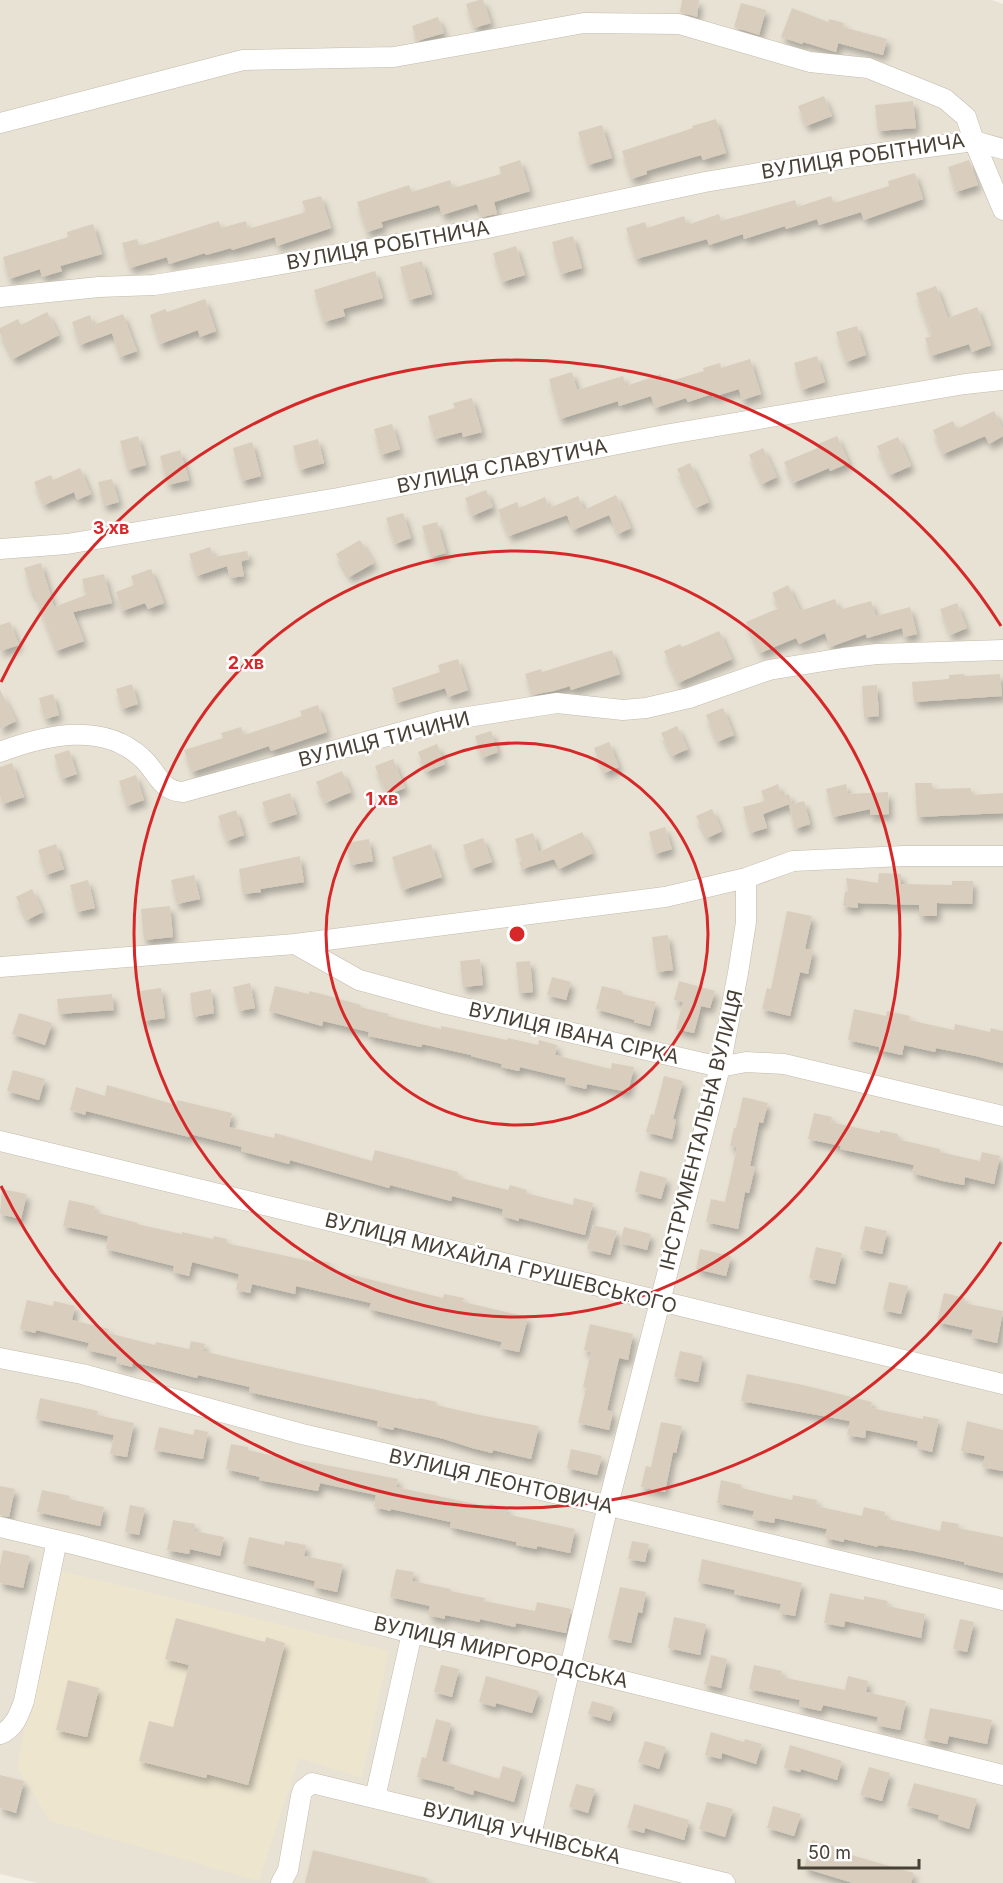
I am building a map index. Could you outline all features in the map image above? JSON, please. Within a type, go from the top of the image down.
[{"type":"street","name":"ВУЛИЦЯ РОБІТНИЧА","points":[[0,123],[243,60],[394,57],[584,23],[679,24],[810,62],[868,68],[945,99],[966,117],[974,141],[859,156],[705,182],[483,229],[224,274],[154,285],[99,287],[0,297]]},
{"type":"street","points":[[974,141],[1003,149]]},
{"type":"street","points":[[974,141],[1003,210]]},
{"type":"street","name":"ВУЛИЦЯ СЛАВУТИЧА","points":[[0,549],[91,540],[338,498],[670,434],[965,384],[1003,380]]},
{"type":"street","name":"ВУЛИЦЯ ТИЧИНИ","points":[[0,752],[27,742],[71,734],[100,737],[130,748],[142,757],[163,785],[170,790],[183,792],[442,721],[557,703],[622,710],[646,708],[689,698],[770,670],[877,654],[1003,650]]},
{"type":"street","points":[[0,967],[295,944],[665,897],[746,878],[793,861],[904,856],[1003,856]]},
{"type":"street","name":"ІНСТРУМЕНТАЛЬНА ВУЛИЦЯ","points":[[531,1835],[608,1505],[720,1067],[746,922],[746,878]]},
{"type":"street","name":"ВУЛИЦЯ ІВАНА СІРКА","points":[[295,944],[359,980],[458,1006],[720,1067],[746,1062],[784,1064],[1003,1116]]},
{"type":"street","name":"ВУЛИЦЯ МИХАЙЛА ГРУШЕВСЬКОГО","points":[[0,1141],[1003,1384]]},
{"type":"street","name":"ВУЛИЦЯ ЛЕОНТОВИЧА","points":[[0,1358],[82,1374],[302,1434],[1003,1600]]},
{"type":"street","name":"ВУЛИЦЯ МИРГОРОДСЬКА","points":[[0,1527],[412,1633],[571,1668],[1003,1775]]},
{"type":"street","points":[[0,1734],[14,1723],[24,1701],[57,1540]]},
{"type":"street","points":[[375,1798],[412,1633]]},
{"type":"street","name":"ВУЛИЦЯ УЧНІВСЬКА","points":[[281,1883],[288,1870],[303,1790],[312,1783],[320,1783],[725,1883]]},
{"type":"shaded area","points":[[0,0],[992,0],[1003,4],[1003,1883],[38,1883],[0,1874]]},
{"type":"shaded area","points":[[57,1570],[389,1651],[362,1778],[299,1758],[259,1881],[50,1821],[17,1767]]},
{"type":"building","points":[[483,0],[491,23],[474,28],[466,4]]},
{"type":"building","points":[[682,0],[699,0],[697,17],[680,12]]},
{"type":"building","points":[[741,3],[766,10],[759,35],[734,27]]},
{"type":"building","points":[[792,8],[828,22],[829,19],[844,23],[843,27],[887,39],[883,55],[838,43],[836,52],[781,37]]},
{"type":"building","points":[[438,17],[444,33],[417,41],[412,26]]},
{"type":"building","points":[[824,96],[832,116],[806,126],[798,106]]},
{"type":"building","points":[[913,101],[916,128],[878,131],[875,105]]},
{"type":"building","points":[[716,119],[726,153],[703,160],[701,155],[646,171],[647,174],[631,179],[622,151]]},
{"type":"building","points":[[602,125],[612,158],[588,165],[578,132]]},
{"type":"building","points":[[520,160],[530,191],[494,202],[497,214],[481,217],[477,204],[442,215],[439,205],[381,222],[383,227],[367,232],[357,202],[409,185],[412,192],[450,180],[453,188],[501,174],[499,167]]},
{"type":"building","points":[[969,160],[978,185],[956,192],[948,167]]},
{"type":"building","points":[[915,173],[923,199],[864,220],[861,212],[819,225],[817,219],[744,239],[743,234],[709,245],[707,239],[636,259],[626,228],[645,222],[647,228],[684,216],[687,225],[719,214],[721,221],[795,200],[797,207],[831,196],[834,203],[889,186],[888,181]]},
{"type":"building","points":[[321,196],[331,228],[277,246],[275,237],[232,250],[231,248],[206,255],[205,253],[169,264],[167,257],[130,268],[122,243],[137,239],[139,246],[219,221],[221,228],[246,221],[248,229],[306,212],[302,201]]},
{"type":"building","points":[[93,224],[102,254],[60,266],[62,271],[42,277],[40,269],[9,279],[3,257],[68,237],[67,232]]},
{"type":"building","points":[[573,236],[582,268],[561,274],[552,242]]},
{"type":"building","points":[[516,246],[525,275],[502,282],[493,253]]},
{"type":"building","points":[[422,261],[432,294],[409,300],[400,267]]},
{"type":"building","points":[[375,271],[383,298],[343,309],[345,316],[324,322],[314,290]]},
{"type":"building","points":[[936,286],[948,318],[977,307],[991,345],[972,352],[969,344],[931,356],[925,338],[932,336],[916,293]]},
{"type":"building","points":[[205,299],[216,331],[200,337],[198,330],[160,344],[150,315],[165,309],[167,312]]},
{"type":"building","points":[[47,312],[59,335],[13,359],[0,333],[0,328],[18,319],[21,325]]},
{"type":"building","points":[[123,314],[137,351],[120,357],[112,333],[80,345],[72,322],[90,315],[93,325]]},
{"type":"building","points":[[857,326],[866,355],[846,362],[836,332]]},
{"type":"building","points":[[817,356],[825,382],[802,390],[794,363]]},
{"type":"building","points":[[750,359],[761,394],[742,400],[739,389],[713,397],[712,394],[688,402],[686,398],[655,408],[651,396],[619,406],[618,401],[560,419],[549,379],[572,372],[577,390],[623,376],[626,386],[661,374],[664,383],[704,371],[703,368],[720,363],[721,368]]},
{"type":"building","points":[[472,398],[482,432],[463,437],[462,432],[435,439],[428,416],[455,408],[453,403]]},
{"type":"building","points":[[994,411],[1003,429],[1003,436],[989,444],[985,436],[943,454],[933,430],[953,421],[957,429]]},
{"type":"building","points":[[392,424],[400,449],[381,455],[374,429]]},
{"type":"building","points":[[138,436],[146,465],[128,470],[120,441]]},
{"type":"building","points":[[837,436],[849,463],[830,471],[829,468],[793,483],[784,462],[820,447],[818,444]]},
{"type":"building","points":[[898,437],[911,466],[890,475],[877,446]]},
{"type":"building","points":[[318,439],[324,463],[300,470],[293,446]]},
{"type":"building","points":[[252,442],[261,476],[242,481],[233,448]]},
{"type":"building","points":[[763,448],[777,477],[762,484],[749,455]]},
{"type":"building","points":[[180,450],[189,480],[168,485],[160,456]]},
{"type":"building","points":[[690,463],[709,502],[696,508],[677,469]]},
{"type":"building","points":[[80,468],[91,494],[77,500],[74,492],[44,505],[34,482],[51,475],[53,480]]},
{"type":"building","points":[[112,479],[119,502],[104,506],[98,482]]},
{"type":"building","points":[[486,490],[493,507],[472,516],[465,498]]},
{"type":"building","points":[[616,495],[631,528],[618,534],[609,515],[573,530],[567,515],[509,536],[498,510],[517,502],[519,508],[545,497],[549,508],[578,496],[584,510]]},
{"type":"building","points":[[403,513],[411,538],[395,544],[386,518]]},
{"type":"building","points":[[437,522],[446,553],[431,557],[422,526]]},
{"type":"building","points":[[360,540],[374,563],[349,577],[336,554]]},
{"type":"building","points":[[210,547],[214,557],[247,551],[249,559],[241,561],[244,576],[230,578],[227,566],[197,576],[189,554]]},
{"type":"building","points":[[41,563],[54,607],[86,595],[82,579],[104,574],[112,603],[73,612],[84,641],[56,651],[24,568]]},
{"type":"building","points":[[151,569],[164,603],[148,609],[145,603],[122,611],[116,592],[134,585],[131,576]]},
{"type":"building","points":[[788,585],[800,611],[835,599],[839,610],[871,601],[876,616],[910,607],[917,634],[904,637],[902,628],[867,638],[866,634],[830,647],[825,633],[799,644],[796,638],[760,653],[746,622],[779,608],[772,593]]},
{"type":"building","points":[[957,603],[967,628],[950,635],[940,609]]},
{"type":"building","points":[[10,622],[19,645],[0,651],[0,625]]},
{"type":"building","points":[[719,631],[732,659],[678,683],[664,651],[680,644],[682,647]]},
{"type":"building","points":[[612,650],[620,674],[571,690],[570,686],[532,695],[525,674],[541,669],[542,672]]},
{"type":"building","points":[[458,659],[468,690],[448,697],[445,688],[397,703],[392,688],[440,672],[438,665]]},
{"type":"building","points":[[964,674],[965,676],[1000,674],[1002,696],[914,702],[912,682],[949,679],[949,675]]},
{"type":"building","points":[[132,684],[138,704],[122,709],[116,689]]},
{"type":"building","points":[[877,685],[879,716],[864,717],[862,686]]},
{"type":"building","points":[[0,690],[16,721],[0,729]]},
{"type":"building","points":[[53,694],[59,715],[45,719],[39,698]]},
{"type":"building","points":[[318,705],[327,732],[271,751],[269,746],[192,772],[184,750],[223,738],[221,733],[241,727],[244,735],[302,716],[300,711]]},
{"type":"building","points":[[723,708],[734,735],[717,742],[706,715]]},
{"type":"building","points":[[677,726],[688,749],[672,756],[661,733]]},
{"type":"building","points":[[491,731],[498,752],[482,758],[475,736]]},
{"type":"building","points":[[609,742],[619,767],[604,773],[594,748]]},
{"type":"building","points":[[437,744],[445,764],[426,772],[418,752]]},
{"type":"building","points":[[69,750],[77,774],[62,779],[54,755]]},
{"type":"building","points":[[393,759],[405,788],[387,795],[375,766]]},
{"type":"building","points":[[12,763],[24,797],[3,804],[0,796],[0,767]]},
{"type":"building","points":[[342,771],[351,792],[325,803],[316,782]]},
{"type":"building","points":[[136,775],[144,800],[127,806],[119,781]]},
{"type":"building","points":[[915,783],[932,783],[932,789],[971,788],[971,795],[1003,793],[1003,813],[917,817]]},
{"type":"building","points":[[778,784],[782,796],[789,794],[792,803],[763,814],[767,828],[750,833],[743,807],[765,801],[761,791]]},
{"type":"building","points":[[846,784],[848,794],[888,792],[889,814],[870,815],[870,809],[833,817],[826,789]]},
{"type":"building","points":[[290,793],[297,814],[269,823],[262,802]]},
{"type":"building","points":[[804,801],[810,824],[795,829],[789,805]]},
{"type":"building","points":[[712,809],[722,831],[707,838],[696,816]]},
{"type":"building","points":[[236,810],[244,835],[227,841],[218,816]]},
{"type":"building","points":[[665,827],[672,849],[655,854],[649,832]]},
{"type":"building","points":[[582,832],[593,853],[559,869],[554,859],[522,869],[519,862],[522,861],[515,839],[533,833],[539,852]]},
{"type":"building","points":[[483,838],[492,862],[471,869],[463,845]]},
{"type":"building","points":[[369,839],[373,861],[351,865],[346,843]]},
{"type":"building","points":[[56,844],[64,869],[46,875],[38,850]]},
{"type":"building","points":[[431,844],[442,877],[403,890],[392,857]]},
{"type":"building","points":[[300,856],[304,882],[243,894],[239,869]]},
{"type":"building","points":[[879,873],[901,874],[901,884],[952,885],[952,881],[973,881],[972,904],[937,903],[937,916],[919,916],[919,905],[858,903],[858,908],[843,906],[845,892],[848,891],[846,878],[878,883]]},
{"type":"building","points":[[194,875],[200,899],[177,904],[171,880]]},
{"type":"building","points":[[88,880],[95,908],[77,912],[70,885]]},
{"type":"building","points":[[32,889],[43,912],[27,920],[16,897]]},
{"type":"building","points":[[170,906],[173,937],[144,940],[141,909]]},
{"type":"building","points":[[787,911],[812,916],[805,949],[813,950],[808,974],[800,972],[790,1016],[762,1009],[767,988],[771,989]]},
{"type":"building","points":[[668,935],[673,970],[657,972],[652,937]]},
{"type":"building","points":[[480,959],[483,985],[463,987],[460,961]]},
{"type":"building","points":[[530,961],[533,992],[519,993],[516,962]]},
{"type":"building","points":[[552,977],[571,982],[566,1000],[547,995]]},
{"type":"building","points":[[679,981],[715,991],[710,1008],[701,1006],[694,1033],[676,1029],[683,1002],[674,1000]]},
{"type":"building","points":[[250,983],[255,1008],[239,1011],[233,987]]},
{"type":"building","points":[[275,986],[329,996],[389,1014],[388,1016],[441,1029],[441,1026],[538,1045],[539,1040],[557,1045],[555,1055],[611,1069],[612,1063],[634,1067],[628,1092],[587,1084],[586,1089],[565,1084],[566,1078],[520,1067],[519,1071],[501,1067],[502,1064],[471,1055],[422,1044],[421,1047],[368,1036],[369,1032],[323,1021],[322,1026],[269,1011]]},
{"type":"building","points":[[602,986],[622,991],[622,994],[656,1002],[650,1026],[596,1009]]},
{"type":"building","points":[[161,988],[165,1018],[143,1021],[140,991]]},
{"type":"building","points":[[211,989],[214,1013],[193,1017],[190,993]]},
{"type":"building","points":[[112,994],[114,1010],[59,1014],[57,999]]},
{"type":"building","points":[[854,1009],[886,1016],[887,1011],[910,1016],[909,1020],[954,1030],[955,1024],[990,1032],[991,1028],[1003,1031],[1003,1063],[936,1048],[935,1052],[904,1045],[902,1055],[848,1040]]},
{"type":"building","points":[[19,1013],[52,1023],[45,1045],[12,1034]]},
{"type":"building","points":[[13,1070],[45,1079],[39,1100],[7,1091]]},
{"type":"building","points":[[664,1076],[683,1081],[673,1119],[676,1120],[672,1139],[646,1132],[651,1114],[654,1115]]},
{"type":"building","points":[[107,1085],[176,1105],[177,1100],[232,1113],[229,1127],[274,1138],[275,1133],[372,1161],[375,1150],[458,1172],[457,1177],[508,1190],[510,1185],[527,1190],[526,1193],[573,1205],[574,1198],[593,1203],[585,1235],[519,1218],[519,1221],[502,1216],[503,1209],[452,1196],[451,1201],[390,1185],[389,1188],[290,1160],[289,1164],[241,1151],[242,1147],[190,1134],[189,1137],[86,1111],[85,1115],[70,1110],[76,1087],[105,1096]]},
{"type":"building","points":[[743,1097],[768,1103],[763,1123],[759,1122],[750,1166],[755,1167],[749,1193],[745,1192],[738,1229],[706,1222],[711,1199],[725,1202],[737,1147],[730,1146]]},
{"type":"building","points":[[814,1113],[832,1117],[831,1122],[880,1133],[880,1130],[898,1134],[897,1139],[940,1149],[940,1152],[980,1161],[982,1152],[1000,1156],[994,1184],[965,1177],[964,1185],[943,1181],[912,1173],[914,1165],[840,1149],[841,1146],[808,1139]]},
{"type":"building","points":[[640,1171],[667,1178],[661,1199],[635,1192]]},
{"type":"building","points":[[2,1189],[27,1194],[21,1219],[0,1214]]},
{"type":"building","points":[[69,1200],[95,1206],[94,1212],[137,1224],[213,1239],[214,1236],[227,1239],[226,1243],[314,1262],[314,1259],[330,1263],[329,1269],[443,1298],[444,1294],[464,1298],[463,1302],[528,1317],[519,1352],[500,1348],[502,1342],[369,1309],[371,1303],[296,1286],[295,1294],[252,1284],[250,1293],[236,1290],[239,1274],[192,1262],[189,1276],[173,1272],[174,1266],[106,1249],[108,1236],[63,1226]]},
{"type":"building","points":[[593,1225],[617,1231],[610,1255],[587,1249]]},
{"type":"building","points":[[865,1226],[887,1231],[882,1254],[860,1249]]},
{"type":"building","points":[[624,1227],[651,1234],[647,1250],[620,1243]]},
{"type":"building","points":[[816,1247],[842,1253],[835,1284],[809,1278]]},
{"type":"building","points":[[700,1249],[731,1256],[726,1276],[696,1269]]},
{"type":"building","points":[[889,1282],[908,1286],[901,1314],[883,1310]]},
{"type":"building","points":[[944,1293],[965,1298],[964,1303],[1003,1311],[997,1343],[971,1337],[973,1330],[937,1322]]},
{"type":"building","points":[[27,1300],[53,1306],[54,1301],[75,1306],[72,1320],[109,1329],[108,1333],[155,1345],[156,1342],[189,1349],[191,1341],[205,1344],[203,1351],[437,1402],[436,1405],[480,1415],[539,1426],[531,1459],[493,1450],[492,1453],[394,1427],[393,1430],[377,1426],[378,1421],[249,1392],[250,1387],[198,1375],[197,1378],[133,1362],[132,1367],[116,1363],[117,1357],[87,1350],[89,1343],[36,1330],[35,1333],[20,1329]]},
{"type":"building","points":[[590,1324],[633,1334],[628,1360],[619,1358],[607,1410],[613,1412],[609,1430],[578,1423],[591,1352],[584,1350]]},
{"type":"building","points":[[680,1351],[703,1356],[698,1382],[674,1377]]},
{"type":"building","points":[[747,1374],[872,1402],[871,1408],[923,1419],[923,1416],[939,1419],[932,1452],[917,1448],[918,1441],[866,1430],[865,1438],[847,1435],[850,1421],[741,1401]]},
{"type":"building","points":[[40,1398],[98,1411],[97,1415],[134,1423],[127,1457],[110,1454],[114,1435],[36,1419]]},
{"type":"building","points":[[967,1421],[1003,1430],[1003,1471],[982,1467],[985,1456],[961,1451]]},
{"type":"building","points":[[661,1422],[682,1426],[676,1453],[673,1452],[665,1492],[641,1487],[646,1466],[651,1467]]},
{"type":"building","points":[[159,1427],[193,1435],[195,1429],[208,1432],[203,1459],[154,1450]]},
{"type":"building","points":[[231,1444],[300,1462],[300,1460],[398,1479],[396,1487],[489,1507],[490,1504],[508,1508],[506,1514],[575,1529],[570,1553],[537,1546],[537,1549],[516,1545],[516,1542],[450,1527],[451,1522],[374,1507],[376,1495],[320,1483],[318,1491],[259,1480],[260,1477],[226,1469]]},
{"type":"building","points":[[571,1449],[602,1456],[597,1475],[567,1468]]},
{"type":"building","points":[[721,1480],[742,1485],[741,1488],[792,1500],[793,1495],[817,1500],[816,1506],[862,1516],[864,1507],[885,1512],[884,1518],[940,1531],[942,1521],[959,1524],[958,1528],[1003,1537],[1003,1573],[914,1551],[825,1538],[827,1529],[775,1518],[774,1523],[752,1519],[754,1511],[717,1503]]},
{"type":"building","points":[[0,1486],[15,1489],[9,1517],[0,1515]]},
{"type":"building","points":[[42,1490],[104,1507],[100,1526],[37,1512]]},
{"type":"building","points":[[130,1505],[145,1508],[139,1535],[125,1532]]},
{"type":"building","points":[[173,1520],[195,1524],[194,1531],[224,1537],[220,1556],[190,1549],[189,1554],[167,1550]]},
{"type":"building","points":[[249,1537],[284,1545],[285,1541],[306,1545],[304,1556],[343,1564],[337,1592],[314,1587],[315,1581],[243,1564]]},
{"type":"building","points":[[632,1541],[649,1544],[645,1562],[628,1559]]},
{"type":"building","points":[[3,1550],[30,1556],[23,1588],[0,1583]]},
{"type":"building","points":[[702,1559],[802,1583],[795,1616],[779,1613],[781,1604],[734,1594],[735,1590],[698,1582]]},
{"type":"building","points":[[396,1569],[414,1572],[412,1581],[485,1598],[484,1601],[535,1611],[537,1602],[571,1609],[566,1633],[516,1623],[515,1627],[480,1619],[480,1622],[445,1615],[445,1619],[428,1615],[430,1606],[390,1597]]},
{"type":"building","points":[[620,1587],[646,1592],[642,1613],[638,1612],[631,1643],[608,1638]]},
{"type":"building","points":[[830,1593],[864,1600],[864,1596],[888,1601],[887,1606],[925,1614],[921,1638],[845,1621],[844,1627],[824,1623]]},
{"type":"building","points":[[674,1617],[706,1624],[700,1655],[668,1648]]},
{"type":"building","points":[[176,1618],[265,1642],[266,1637],[285,1643],[248,1785],[207,1774],[206,1778],[139,1761],[149,1721],[173,1727],[189,1665],[165,1659]]},
{"type":"building","points":[[960,1619],[974,1622],[967,1652],[953,1649]]},
{"type":"building","points":[[711,1655],[727,1659],[721,1688],[704,1684]]},
{"type":"building","points":[[441,1665],[459,1669],[452,1697],[434,1692]]},
{"type":"building","points":[[754,1665],[782,1671],[781,1677],[845,1690],[848,1676],[868,1681],[866,1692],[906,1701],[900,1730],[876,1725],[878,1717],[823,1705],[821,1711],[799,1706],[800,1700],[749,1689]]},
{"type":"building","points":[[486,1676],[539,1691],[532,1713],[496,1703],[495,1707],[479,1702]]},
{"type":"building","points":[[68,1680],[99,1688],[87,1737],[56,1730]]},
{"type":"building","points":[[592,1701],[614,1707],[610,1721],[588,1714]]},
{"type":"building","points":[[930,1708],[992,1720],[987,1744],[949,1736],[947,1744],[924,1739]]},
{"type":"building","points":[[436,1719],[451,1723],[442,1761],[499,1779],[503,1766],[522,1772],[514,1802],[474,1790],[473,1795],[454,1789],[455,1787],[417,1777],[422,1757],[426,1758]]},
{"type":"building","points":[[711,1732],[744,1742],[745,1739],[762,1744],[756,1764],[722,1753],[721,1759],[705,1755]]},
{"type":"building","points":[[645,1741],[666,1747],[659,1769],[638,1762]]},
{"type":"building","points":[[790,1745],[842,1761],[837,1780],[801,1769],[800,1772],[784,1768]]},
{"type":"building","points":[[869,1767],[890,1773],[882,1801],[860,1795]]},
{"type":"building","points":[[0,1775],[24,1781],[16,1813],[0,1808]]},
{"type":"building","points":[[914,1783],[977,1799],[969,1829],[938,1819],[939,1815],[907,1806]]},
{"type":"building","points":[[576,1784],[595,1789],[588,1813],[569,1807]]},
{"type":"building","points":[[707,1802],[733,1809],[725,1837],[699,1829]]},
{"type":"building","points":[[634,1804],[689,1820],[684,1840],[645,1828],[644,1833],[627,1828]]},
{"type":"building","points":[[773,1806],[801,1814],[794,1836],[767,1828]]},
{"type":"building","points":[[812,1840],[835,1847],[834,1850],[914,1873],[911,1883],[853,1883],[804,1868]]},
{"type":"building","points":[[313,1850],[427,1878],[426,1883],[305,1883]]}]
